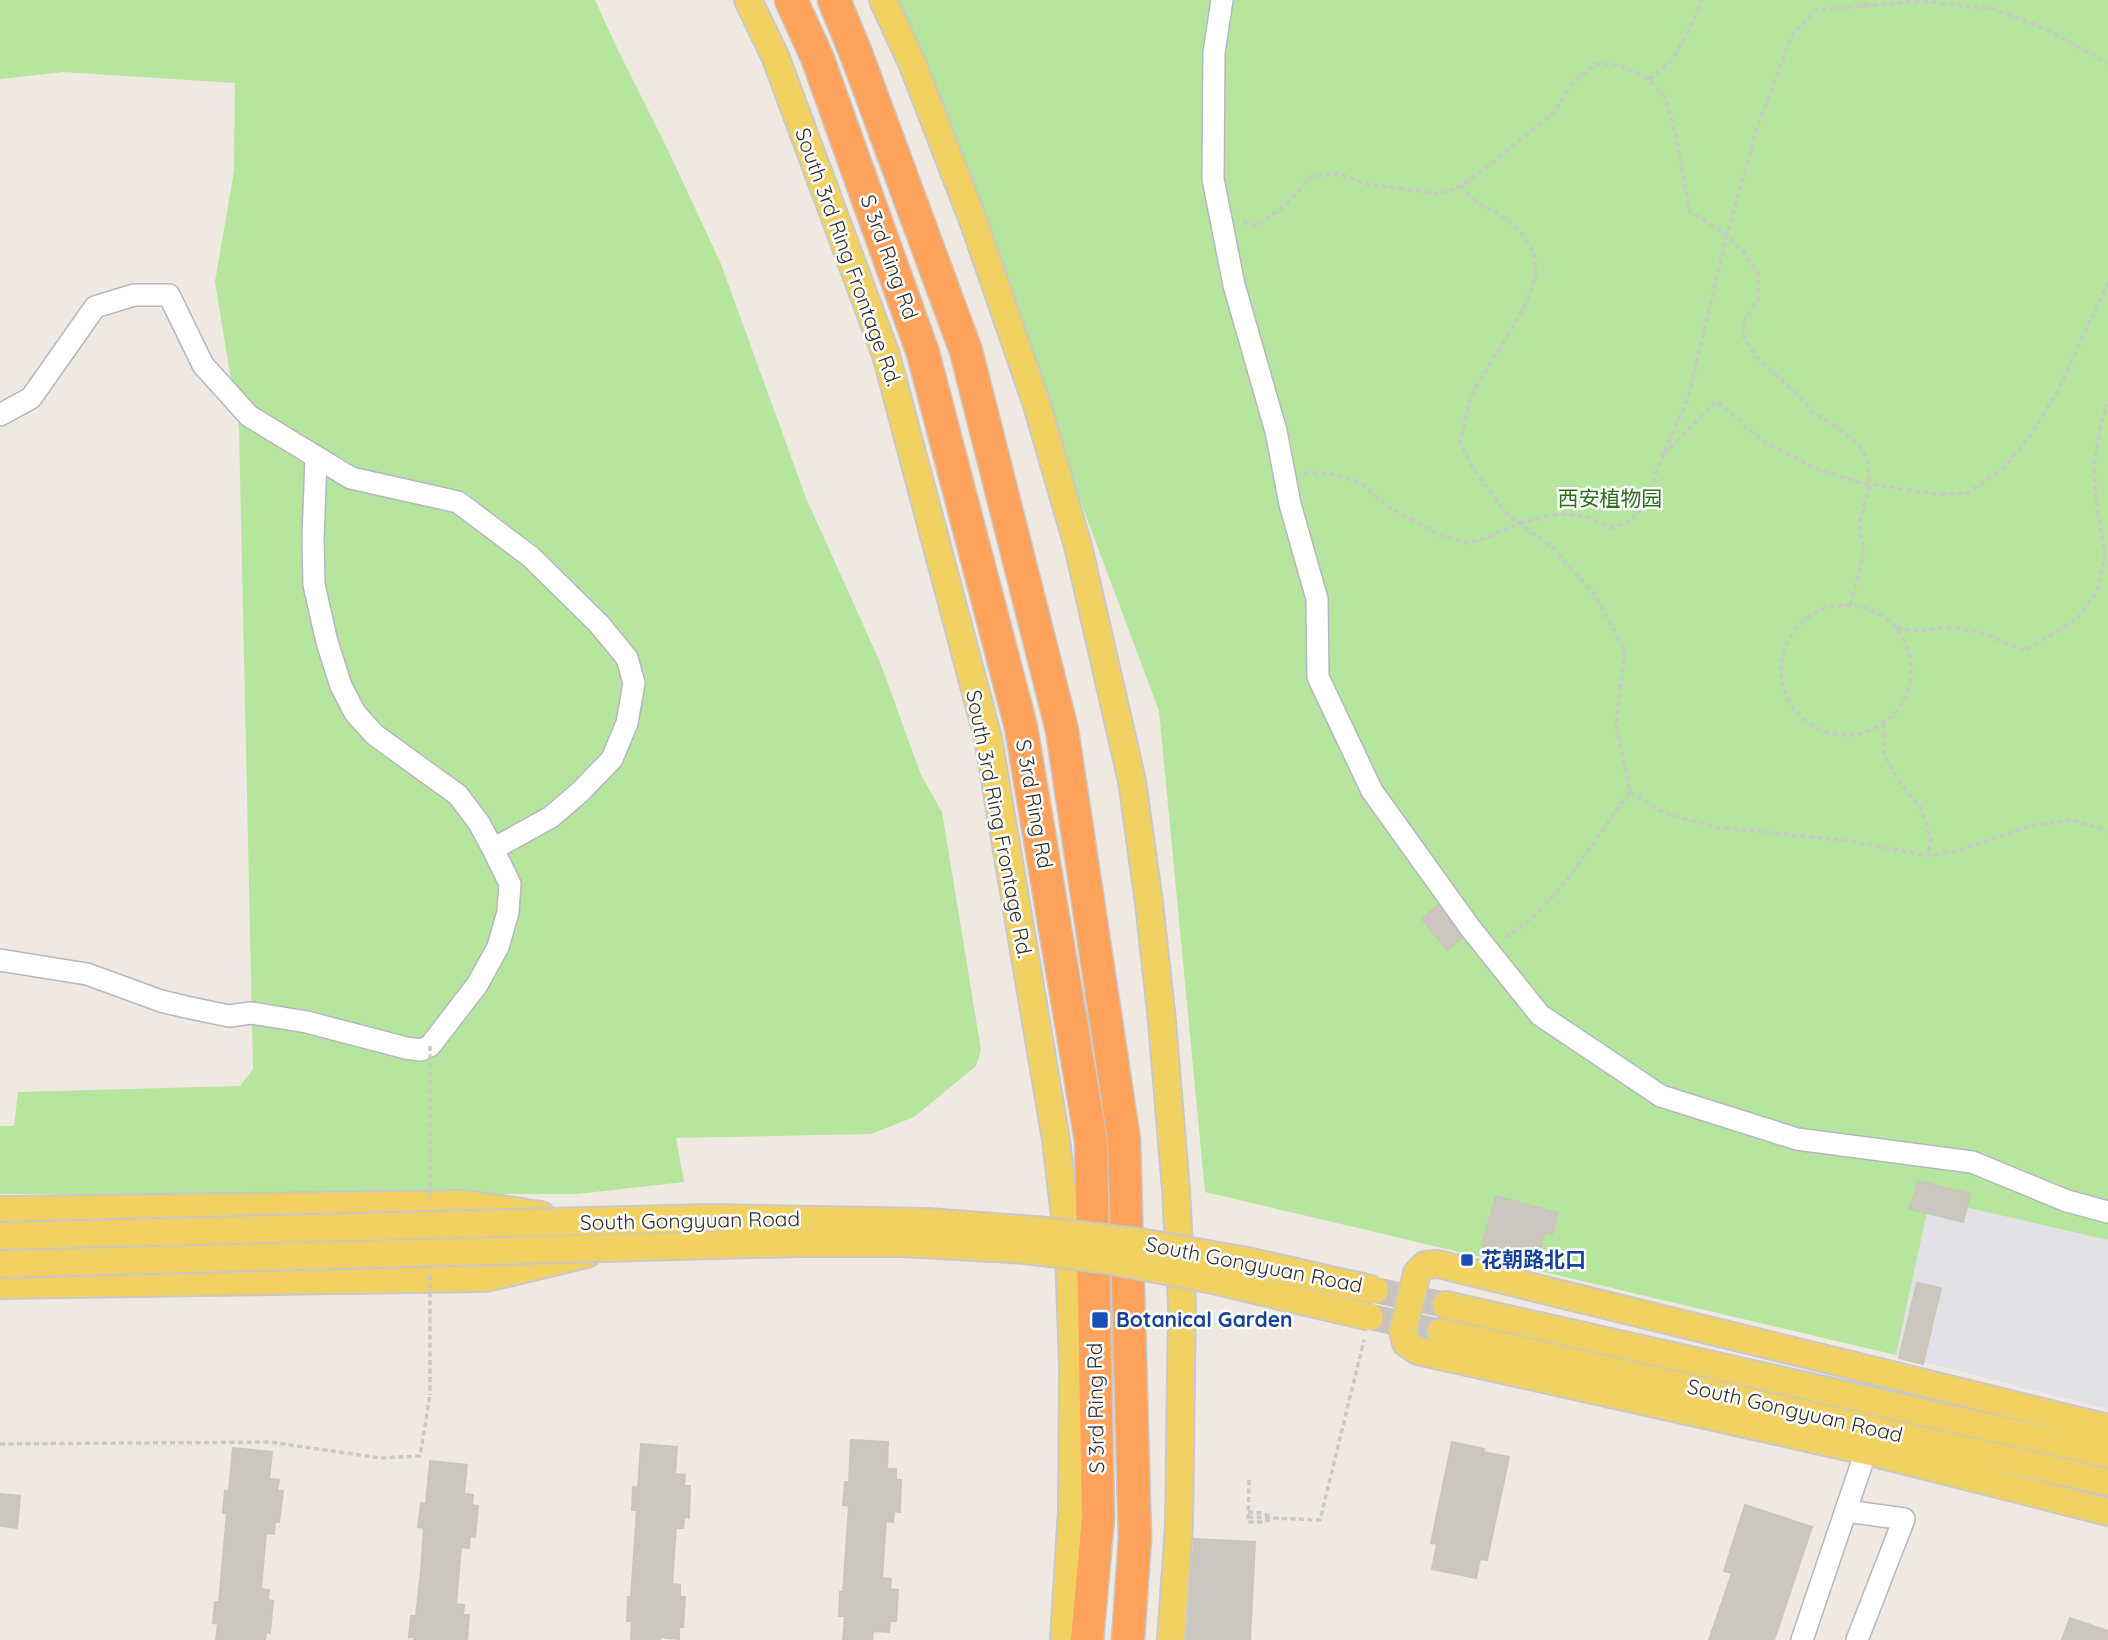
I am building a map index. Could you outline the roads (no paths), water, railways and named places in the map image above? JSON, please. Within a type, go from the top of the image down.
[{"type":"highway","name":"S 3rd Ring Rd","points":[[791,0],[817,57],[923,353],[1021,727],[1091,1141],[1098,1518],[1087,1640]]},
{"type":"highway","name":"S 3rd Ring Rd","points":[[834,0],[862,68],[966,351],[1062,730],[1124,1140],[1135,1538],[1128,1640]]},
{"type":"main road","name":"South 3rd Ring Frontage Rd.","points":[[748,0],[775,57],[886,355],[988,738],[1056,1140],[1068,1239],[1073,1367],[1072,1510],[1064,1640]]},
{"type":"main road","points":[[883,0],[913,65],[974,223],[1037,405],[1078,546],[1132,781],[1162,1021],[1182,1303],[1179,1525],[1171,1640]]},
{"type":"main road","points":[[0,1210],[465,1204],[552,1216],[692,1208],[1068,1239]]},
{"type":"main road","name":"South Gongyuan Road","points":[[0,1236],[710,1218],[928,1222],[1036,1230],[1144,1243],[1247,1261],[1375,1290]]},
{"type":"main road","points":[[0,1284],[486,1278],[599,1252],[1068,1239]]},
{"type":"main road","name":"South Gongyuan Road","points":[[0,1264],[797,1243],[904,1243],[1025,1250],[1109,1260],[1208,1279],[1368,1327]]},
{"type":"main road","points":[[2108,1428],[1438,1264],[1425,1265],[1417,1273],[1403,1331],[1406,1343],[1418,1351],[1866,1451],[2108,1512]]},
{"type":"main road","name":"South Gongyuan Road","points":[[1446,1305],[2108,1454]]},
{"type":"main road","name":"South Gongyuan Road","points":[[1441,1332],[2108,1482]]},
{"type":"street","points":[[1222,0],[1214,53],[1213,179],[1234,285],[1276,431],[1290,504],[1317,599],[1318,677],[1372,792],[1540,1016],[1661,1096],[1797,1139],[1972,1162],[2067,1201],[2108,1212]]},
{"type":"street","points":[[0,415],[31,398],[95,307],[134,295],[169,295],[204,365],[249,415],[351,478],[457,502],[531,557],[599,624],[627,658],[634,683],[627,723],[612,759],[551,817],[493,849]]},
{"type":"street","points":[[0,960],[87,974],[161,1001],[196,1009],[229,1016],[251,1013],[307,1021],[421,1050],[430,1046],[477,985],[498,947],[508,912],[510,884],[479,823],[458,795],[375,735],[355,713],[341,686],[327,642],[314,585],[316,458]]},
{"type":"street","points":[[1802,1640],[1866,1451]]},
{"type":"street","points":[[1846,1511],[1905,1519],[1857,1640]]},
{"type":"tunnel","points":[[1375,1290],[1446,1305]]},
{"type":"tunnel","points":[[1370,1317],[1441,1332]]},
{"type":"place","name":"花朝路北口","points":[[1467,1260]]},
{"type":"place","name":"Botanical Garden","points":[[1100,1320]]},
{"type":"park label","name":"西安植物园","points":[[1610,499]]}]
